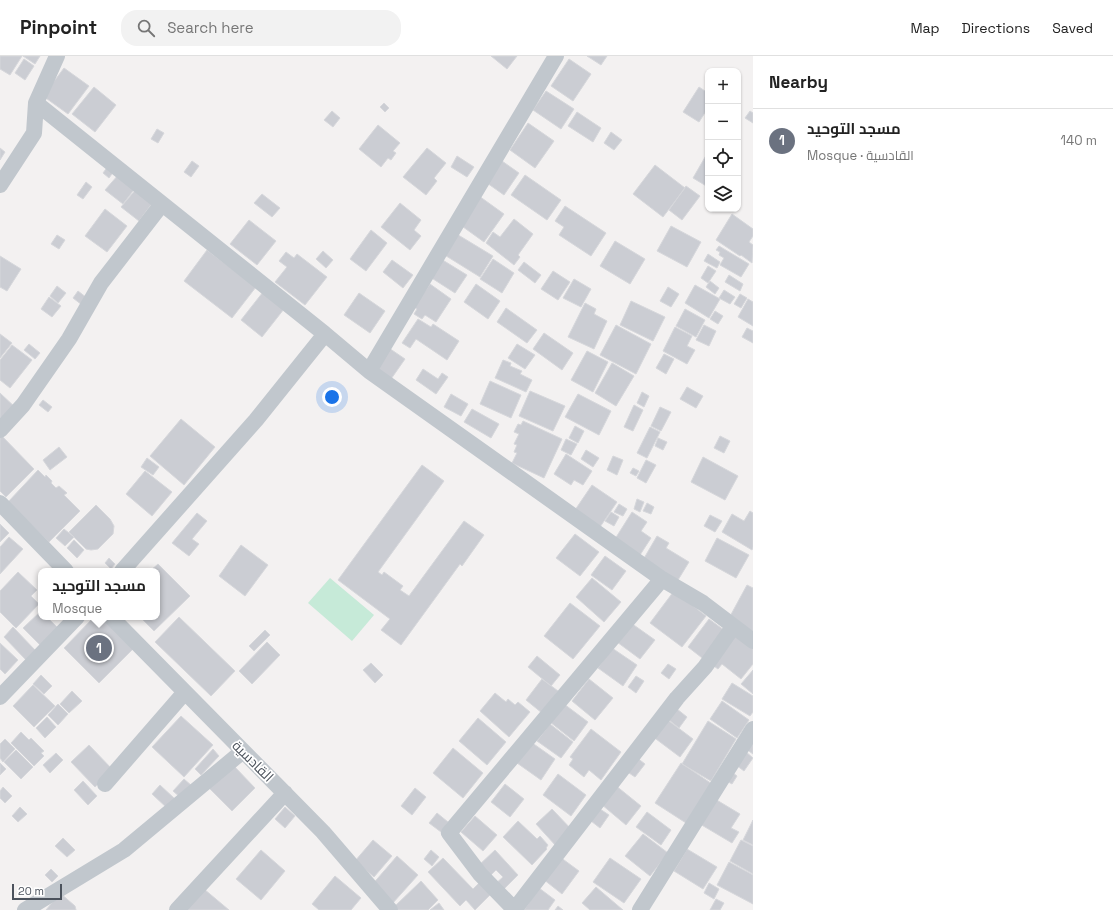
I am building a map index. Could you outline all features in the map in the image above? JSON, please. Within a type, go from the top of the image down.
[{"type":"street","points":[[0,185],[34,133],[36,103],[57,56]]},
{"type":"street","points":[[370,371],[556,56]]},
{"type":"street","points":[[36,103],[370,371],[662,579],[703,603],[753,641]]},
{"type":"street","points":[[0,430],[23,405],[69,339],[101,283],[162,204]]},
{"type":"street","points":[[125,568],[256,420],[325,334]]},
{"type":"street","points":[[0,503],[63,568]]},
{"type":"street","points":[[662,579],[449,833],[480,874],[514,910],[677,698],[705,667],[733,627]]},
{"type":"street","points":[[0,697],[74,620]]},
{"type":"street","name":"القادسية","points":[[114,620],[323,832],[390,910]]},
{"type":"street","points":[[105,784],[185,692]]},
{"type":"street","points":[[640,910],[753,729]]},
{"type":"street","points":[[25,910],[124,850],[243,751]]},
{"type":"street","points":[[177,910],[285,793]]},
{"type":"green space","points":[[330,578],[374,615],[352,641],[308,603]]},
{"type":"building","points":[[0,56],[22,56],[10,75],[0,69]]},
{"type":"building","points":[[23,56],[40,56],[35,64]]},
{"type":"building","points":[[491,56],[517,56],[507,69]]},
{"type":"building","points":[[587,56],[607,56],[601,65]]},
{"type":"building","points":[[24,59],[34,66],[25,80],[15,73]]},
{"type":"building","points":[[569,59],[591,74],[573,101],[551,86]]},
{"type":"building","points":[[64,68],[89,86],[68,114],[43,96]]},
{"type":"building","points":[[94,87],[116,105],[95,132],[72,114]]},
{"type":"building","points":[[699,87],[705,91],[705,113],[699,122],[683,112]]},
{"type":"building","points":[[546,91],[574,109],[561,129],[533,110]]},
{"type":"building","points":[[384,103],[389,108],[385,112],[380,107]]},
{"type":"building","points":[[332,111],[340,118],[333,127],[324,120]]},
{"type":"building","points":[[750,111],[753,113],[753,123],[745,118]]},
{"type":"building","points":[[577,112],[601,128],[593,142],[568,126]]},
{"type":"building","points":[[528,123],[554,141],[535,168],[510,150]]},
{"type":"building","points":[[378,125],[400,143],[393,151],[396,153],[391,160],[388,158],[381,167],[359,149]]},
{"type":"building","points":[[157,129],[164,133],[158,143],[151,139]]},
{"type":"building","points":[[611,132],[622,140],[614,150],[604,143]]},
{"type":"building","points":[[0,148],[5,152],[0,160]]},
{"type":"building","points":[[427,148],[446,163],[434,178],[437,181],[426,195],[403,177]]},
{"type":"building","points":[[457,156],[474,167],[467,177],[451,167]]},
{"type":"building","points":[[705,157],[705,185],[693,178]]},
{"type":"building","points":[[192,161],[199,166],[191,177],[184,172]]},
{"type":"building","points":[[502,161],[519,173],[504,195],[487,183]]},
{"type":"building","points":[[111,162],[117,167],[109,178],[103,173]]},
{"type":"building","points":[[655,165],[685,188],[663,217],[633,194]]},
{"type":"building","points":[[119,174],[136,187],[123,204],[105,190]]},
{"type":"building","points":[[525,175],[561,200],[547,220],[511,195]]},
{"type":"building","points":[[86,182],[92,187],[83,199],[77,195]]},
{"type":"building","points":[[686,186],[700,196],[682,220],[669,210]]},
{"type":"building","points":[[137,188],[153,202],[139,221],[121,207]]},
{"type":"building","points":[[262,194],[280,208],[272,217],[254,203]]},
{"type":"building","points":[[479,196],[504,214],[484,242],[459,224]]},
{"type":"building","points":[[400,203],[421,220],[414,230],[421,236],[410,250],[381,227]]},
{"type":"building","points":[[565,206],[606,233],[591,256],[559,235],[564,227],[555,221]]},
{"type":"building","points":[[105,209],[127,226],[107,252],[85,236]]},
{"type":"building","points":[[732,214],[753,229],[753,236],[749,242],[753,245],[752,263],[716,240]]},
{"type":"building","points":[[514,219],[533,234],[518,255],[520,257],[514,265],[486,243],[493,232],[500,237]]},
{"type":"building","points":[[249,220],[276,241],[257,265],[230,244]]},
{"type":"building","points":[[671,226],[701,242],[687,267],[657,251]]},
{"type":"building","points":[[371,230],[387,243],[366,271],[350,259]]},
{"type":"building","points":[[455,233],[493,256],[480,277],[443,254]]},
{"type":"building","points":[[57,235],[65,240],[59,249],[51,244]]},
{"type":"building","points":[[615,241],[645,259],[630,284],[600,266]]},
{"type":"building","points":[[719,246],[749,264],[741,277],[720,265],[724,258],[719,255],[720,252],[716,250]]},
{"type":"building","points":[[207,250],[256,287],[232,318],[184,281]]},
{"type":"building","points":[[323,251],[333,260],[326,268],[316,259]]},
{"type":"building","points":[[286,252],[294,258],[297,254],[327,277],[305,305],[275,282],[287,267],[279,261]]},
{"type":"building","points":[[708,254],[720,262],[717,268],[704,261]]},
{"type":"building","points":[[0,256],[21,269],[7,291],[0,287]]},
{"type":"building","points":[[441,259],[467,275],[455,293],[430,277]]},
{"type":"building","points":[[493,259],[514,273],[502,293],[480,279]]},
{"type":"building","points":[[392,260],[413,275],[403,288],[383,272]]},
{"type":"building","points":[[524,262],[541,275],[535,283],[518,270]]},
{"type":"building","points":[[708,266],[716,271],[708,283],[701,278]]},
{"type":"building","points":[[553,271],[570,282],[558,300],[541,289]]},
{"type":"building","points":[[729,275],[743,284],[740,291],[725,282]]},
{"type":"building","points":[[574,279],[591,289],[581,307],[563,298]]},
{"type":"building","points":[[710,281],[719,288],[715,294],[706,287]]},
{"type":"building","points":[[430,284],[451,299],[436,322],[425,315],[422,319],[414,314],[417,309],[414,307]]},
{"type":"building","points":[[476,284],[500,301],[488,319],[464,302]]},
{"type":"building","points":[[695,285],[720,299],[709,318],[685,303]]},
{"type":"building","points":[[57,286],[66,293],[58,303],[50,296]]},
{"type":"building","points":[[668,287],[679,294],[671,307],[660,301]]},
{"type":"building","points":[[724,290],[735,297],[730,304],[719,298]]},
{"type":"building","points":[[78,291],[87,298],[82,305],[73,298]]},
{"type":"building","points":[[263,292],[284,309],[262,337],[241,320]]},
{"type":"building","points":[[359,293],[385,311],[370,333],[344,315]]},
{"type":"building","points":[[740,294],[747,298],[741,308],[734,304]]},
{"type":"building","points":[[49,297],[61,306],[52,317],[41,309]]},
{"type":"building","points":[[748,299],[753,302],[753,326],[738,317]]},
{"type":"building","points":[[631,301],[665,317],[653,341],[620,325]]},
{"type":"building","points":[[585,303],[596,309],[594,314],[607,321],[594,349],[568,337]]},
{"type":"building","points":[[506,308],[537,330],[527,343],[497,322]]},
{"type":"building","points":[[685,309],[705,320],[696,337],[676,326]]},
{"type":"building","points":[[715,311],[723,316],[718,324],[710,319]]},
{"type":"building","points":[[418,319],[431,327],[433,324],[459,341],[447,360],[416,339],[410,348],[402,343]]},
{"type":"building","points":[[616,325],[651,344],[636,374],[600,355]]},
{"type":"building","points":[[704,325],[716,331],[709,346],[696,340]]},
{"type":"building","points":[[675,327],[692,336],[687,346],[695,350],[687,364],[663,351]]},
{"type":"building","points":[[747,328],[753,331],[753,343],[742,337]]},
{"type":"building","points":[[544,333],[573,353],[562,370],[533,349]]},
{"type":"building","points":[[0,334],[12,343],[0,358]]},
{"type":"building","points":[[29,344],[40,353],[35,359],[24,350]]},
{"type":"building","points":[[383,344],[405,359],[391,379],[370,363]]},
{"type":"building","points":[[517,344],[535,355],[525,369],[508,358]]},
{"type":"building","points":[[12,345],[32,360],[10,388],[0,380],[0,360]]},
{"type":"building","points":[[587,351],[608,362],[593,392],[571,380]]},
{"type":"building","points":[[664,354],[674,359],[666,374],[656,368]]},
{"type":"building","points":[[503,360],[511,363],[510,366],[522,371],[520,374],[532,380],[526,392],[495,378]]},
{"type":"building","points":[[612,363],[634,376],[616,406],[595,393]]},
{"type":"building","points":[[423,369],[438,379],[442,373],[448,377],[436,394],[416,380]]},
{"type":"building","points":[[490,381],[521,395],[511,418],[480,404]]},
{"type":"building","points":[[687,387],[703,396],[696,408],[680,399]]},
{"type":"building","points":[[530,391],[565,406],[553,431],[519,416]]},
{"type":"building","points":[[642,392],[649,396],[644,407],[637,403]]},
{"type":"building","points":[[0,393],[17,409],[0,426]]},
{"type":"building","points":[[451,394],[468,404],[461,416],[444,407]]},
{"type":"building","points":[[578,394],[611,411],[599,435],[565,417]]},
{"type":"building","points":[[43,400],[52,407],[48,412],[39,405]]},
{"type":"building","points":[[634,405],[643,410],[633,431],[624,427]]},
{"type":"building","points":[[660,407],[671,412],[661,431],[651,426]]},
{"type":"building","points":[[472,409],[499,424],[491,438],[464,422]]},
{"type":"building","points":[[181,419],[215,447],[184,485],[150,456]]},
{"type":"building","points":[[523,421],[562,439],[544,478],[512,463],[517,453],[514,452],[517,445],[514,444],[519,434],[514,432],[518,424],[521,425]]},
{"type":"building","points":[[575,426],[584,431],[578,443],[569,438]]},
{"type":"building","points":[[650,427],[660,432],[647,458],[637,453]]},
{"type":"building","points":[[0,434],[34,469],[6,497],[0,491]]},
{"type":"building","points":[[720,436],[730,441],[724,453],[714,448]]},
{"type":"building","points":[[658,438],[667,442],[663,450],[655,446]]},
{"type":"building","points":[[566,439],[577,444],[571,455],[561,450]]},
{"type":"building","points":[[59,447],[67,457],[50,470],[43,460]]},
{"type":"building","points":[[586,450],[599,458],[593,467],[581,459]]},
{"type":"building","points":[[566,454],[592,471],[583,485],[574,480],[571,485],[554,474]]},
{"type":"building","points":[[613,456],[623,460],[617,475],[607,470]]},
{"type":"building","points":[[703,457],[738,476],[725,500],[691,482]]},
{"type":"building","points":[[147,458],[159,467],[153,475],[141,467]]},
{"type":"building","points":[[646,460],[656,465],[646,483],[637,478]]},
{"type":"building","points":[[422,465],[444,481],[378,572],[382,575],[384,572],[403,586],[400,590],[409,596],[464,521],[484,535],[462,566],[460,564],[401,645],[381,630],[390,619],[338,580]]},
{"type":"building","points":[[633,468],[639,471],[636,476],[630,473]]},
{"type":"building","points":[[38,470],[52,481],[51,483],[56,488],[59,486],[67,493],[64,495],[80,511],[49,542],[8,502]]},
{"type":"building","points":[[145,471],[172,492],[152,516],[126,494]]},
{"type":"building","points":[[592,485],[617,502],[600,527],[575,510]]},
{"type":"building","points":[[637,499],[644,502],[640,512],[634,509]]},
{"type":"building","points":[[647,503],[654,507],[651,514],[643,511]]},
{"type":"building","points":[[619,504],[627,509],[623,516],[614,512]]},
{"type":"building","points":[[96,505],[110,519],[114,526],[113,534],[98,549],[91,550],[86,549],[69,532]]},
{"type":"building","points":[[750,511],[753,513],[752,550],[722,532],[732,514],[744,521]]},
{"type":"building","points":[[611,512],[619,517],[614,526],[605,521]]},
{"type":"building","points":[[632,512],[647,522],[641,531],[651,538],[640,555],[615,539]]},
{"type":"building","points":[[197,513],[207,521],[192,539],[199,544],[189,556],[172,543]]},
{"type":"building","points":[[710,515],[722,521],[715,532],[704,526]]},
{"type":"building","points":[[0,524],[9,533],[0,542]]},
{"type":"building","points":[[64,529],[74,537],[65,546],[56,538]]},
{"type":"building","points":[[575,534],[599,552],[580,576],[556,558]]},
{"type":"building","points":[[657,536],[669,543],[666,548],[689,562],[678,580],[643,560]]},
{"type":"building","points":[[9,537],[23,549],[0,574],[0,547]]},
{"type":"building","points":[[717,538],[749,555],[736,578],[705,561]]},
{"type":"building","points":[[74,540],[84,550],[77,558],[67,548]]},
{"type":"building","points":[[241,545],[268,565],[245,596],[219,576]]},
{"type":"building","points":[[605,556],[626,571],[612,590],[591,575]]},
{"type":"building","points":[[109,558],[115,564],[110,568],[105,563]]},
{"type":"building","points":[[158,564],[190,596],[154,631],[143,620],[160,620],[160,568],[153,568]]},
{"type":"building","points":[[18,572],[37,590],[31,596],[38,603],[38,605],[16,628],[0,612],[0,591]]},
{"type":"building","points":[[592,578],[621,602],[604,622],[576,597]]},
{"type":"building","points":[[747,585],[753,588],[753,634],[728,620]]},
{"type":"building","points":[[674,591],[706,616],[682,647],[650,623]]},
{"type":"building","points":[[570,603],[600,626],[573,659],[544,636]]},
{"type":"building","points":[[38,614],[38,620],[50,620],[60,630],[42,647],[23,628]]},
{"type":"building","points":[[179,617],[235,671],[211,696],[155,642]]},
{"type":"building","points":[[709,619],[728,633],[706,661],[688,647]]},
{"type":"building","points":[[91,620],[106,620],[134,648],[99,683],[64,648]]},
{"type":"building","points":[[631,623],[655,640],[640,659],[617,642]]},
{"type":"building","points":[[13,627],[35,650],[26,660],[4,637]]},
{"type":"building","points":[[265,630],[270,635],[254,651],[249,646]]},
{"type":"building","points":[[736,633],[753,646],[753,664],[741,679],[722,664],[718,669],[711,664]]},
{"type":"building","points":[[267,642],[280,655],[252,684],[239,671]]},
{"type":"building","points":[[0,643],[18,660],[5,674],[0,669]]},
{"type":"building","points":[[612,648],[637,665],[623,686],[598,668]]},
{"type":"building","points":[[537,656],[560,675],[551,686],[528,667]]},
{"type":"building","points":[[371,663],[383,675],[375,683],[363,670]]},
{"type":"building","points":[[668,664],[676,669],[669,679],[661,673]]},
{"type":"building","points":[[753,670],[753,694],[741,684]]},
{"type":"building","points":[[41,675],[52,686],[44,694],[33,684]]},
{"type":"building","points":[[636,676],[644,681],[636,693],[628,687]]},
{"type":"building","points":[[542,679],[558,691],[542,713],[526,700]]},
{"type":"building","points":[[589,679],[613,698],[595,720],[572,701]]},
{"type":"building","points":[[732,683],[753,696],[753,712],[750,716],[722,699]]},
{"type":"building","points":[[33,685],[55,706],[34,727],[13,706]]},
{"type":"building","points":[[72,691],[82,701],[69,713],[60,704]]},
{"type":"building","points":[[495,693],[506,702],[508,699],[515,705],[518,702],[530,712],[509,737],[480,711]]},
{"type":"building","points":[[722,701],[749,720],[737,738],[710,719]]},
{"type":"building","points":[[58,704],[68,714],[58,725],[48,715]]},
{"type":"building","points":[[564,704],[588,722],[574,741],[550,722]]},
{"type":"building","points":[[677,709],[687,717],[679,728],[669,720]]},
{"type":"building","points":[[181,716],[213,745],[184,777],[152,747]]},
{"type":"building","points":[[47,717],[56,727],[45,738],[36,728]]},
{"type":"building","points":[[478,718],[506,742],[487,765],[459,741]]},
{"type":"building","points":[[665,718],[693,739],[680,757],[652,736]]},
{"type":"building","points":[[708,721],[736,739],[711,781],[682,764]]},
{"type":"building","points":[[550,724],[573,742],[561,758],[537,741]]},
{"type":"building","points":[[591,729],[621,752],[601,780],[589,770],[584,777],[569,765],[573,759],[570,757]]},
{"type":"building","points":[[21,732],[29,740],[31,738],[44,751],[41,753],[44,756],[34,766],[11,743]]},
{"type":"building","points":[[753,738],[753,754],[746,749]]},
{"type":"building","points":[[5,739],[15,749],[3,762],[0,758],[0,744]]},
{"type":"building","points":[[531,742],[555,759],[541,780],[517,763]]},
{"type":"building","points":[[89,745],[113,770],[95,787],[71,762]]},
{"type":"building","points":[[453,748],[483,773],[463,798],[433,773]]},
{"type":"building","points":[[213,749],[219,756],[201,775],[195,769]]},
{"type":"building","points":[[16,750],[33,767],[21,779],[4,762]]},
{"type":"building","points":[[745,751],[753,758],[744,771],[736,765]]},
{"type":"building","points":[[56,753],[63,760],[50,773],[43,765]]},
{"type":"building","points":[[636,757],[645,764],[635,777],[626,771]]},
{"type":"building","points":[[0,763],[6,769],[0,775]]},
{"type":"building","points":[[681,763],[712,784],[686,823],[655,803]]},
{"type":"building","points":[[233,765],[255,788],[232,811],[209,788]]},
{"type":"building","points":[[729,770],[737,776],[732,784],[723,779]]},
{"type":"building","points":[[558,774],[586,795],[571,816],[543,795]]},
{"type":"building","points":[[184,779],[192,786],[181,798],[173,791]]},
{"type":"building","points":[[83,781],[97,796],[88,805],[74,790]]},
{"type":"building","points":[[505,784],[524,799],[510,817],[491,802]]},
{"type":"building","points":[[160,785],[175,799],[167,808],[152,794]]},
{"type":"building","points":[[615,785],[641,806],[626,825],[601,804]]},
{"type":"building","points":[[3,787],[12,796],[5,803],[0,798],[0,791]]},
{"type":"building","points":[[415,788],[426,797],[412,815],[401,806]]},
{"type":"building","points":[[715,799],[740,814],[731,828],[739,832],[732,843],[700,824]]},
{"type":"building","points":[[20,807],[27,814],[18,822],[12,816]]},
{"type":"building","points":[[285,807],[295,816],[285,828],[275,819]]},
{"type":"building","points":[[552,809],[573,831],[556,846],[536,824]]},
{"type":"building","points":[[600,809],[609,815],[600,828],[591,821]]},
{"type":"building","points":[[647,812],[671,830],[661,845],[636,827]]},
{"type":"building","points":[[437,813],[448,822],[441,832],[429,823]]},
{"type":"building","points":[[475,816],[497,835],[483,851],[461,832]]},
{"type":"building","points":[[753,820],[753,845],[743,840]]},
{"type":"building","points":[[518,821],[537,839],[540,836],[548,845],[546,848],[547,849],[532,865],[503,837]]},
{"type":"building","points":[[643,834],[668,853],[650,876],[625,856]]},
{"type":"building","points":[[63,838],[75,850],[67,857],[55,846]]},
{"type":"building","points":[[373,840],[392,856],[374,877],[355,861]]},
{"type":"building","points":[[741,840],[753,846],[753,874],[730,861]]},
{"type":"building","points":[[687,849],[717,867],[703,889],[674,871]]},
{"type":"building","points":[[261,850],[285,871],[261,900],[236,879]]},
{"type":"building","points":[[431,850],[439,857],[432,866],[424,859]]},
{"type":"building","points":[[495,850],[518,875],[501,892],[494,885],[503,877],[496,870],[488,878],[477,867]]},
{"type":"building","points":[[397,856],[418,875],[392,904],[371,886]]},
{"type":"building","points":[[560,857],[579,871],[562,894],[543,879]]},
{"type":"building","points":[[443,858],[473,889],[481,881],[492,893],[475,910],[466,900],[460,906],[428,872]]},
{"type":"building","points":[[610,858],[641,879],[624,903],[593,882]]},
{"type":"building","points":[[729,862],[753,875],[753,904],[717,885]]},
{"type":"building","points":[[51,869],[58,876],[52,882],[45,875]]},
{"type":"building","points":[[335,876],[361,898],[351,910],[319,910],[312,904]]},
{"type":"building","points":[[421,881],[438,900],[428,910],[397,910],[394,907]]},
{"type":"building","points":[[709,883],[719,889],[714,899],[704,893]]},
{"type":"building","points":[[596,887],[623,910],[590,910],[582,903]]},
{"type":"building","points":[[539,888],[555,900],[548,910],[524,910]]},
{"type":"building","points":[[204,889],[229,910],[186,910]]},
{"type":"building","points":[[60,893],[75,906],[76,910],[46,910]]},
{"type":"building","points":[[716,899],[724,903],[720,910],[710,910]]},
{"type":"building","points":[[439,903],[444,910],[430,910]]},
{"type":"building","points":[[558,906],[563,910],[555,910]]},
{"type":"place","name":"مسجد التوحيد","points":[[99,648]]}]
